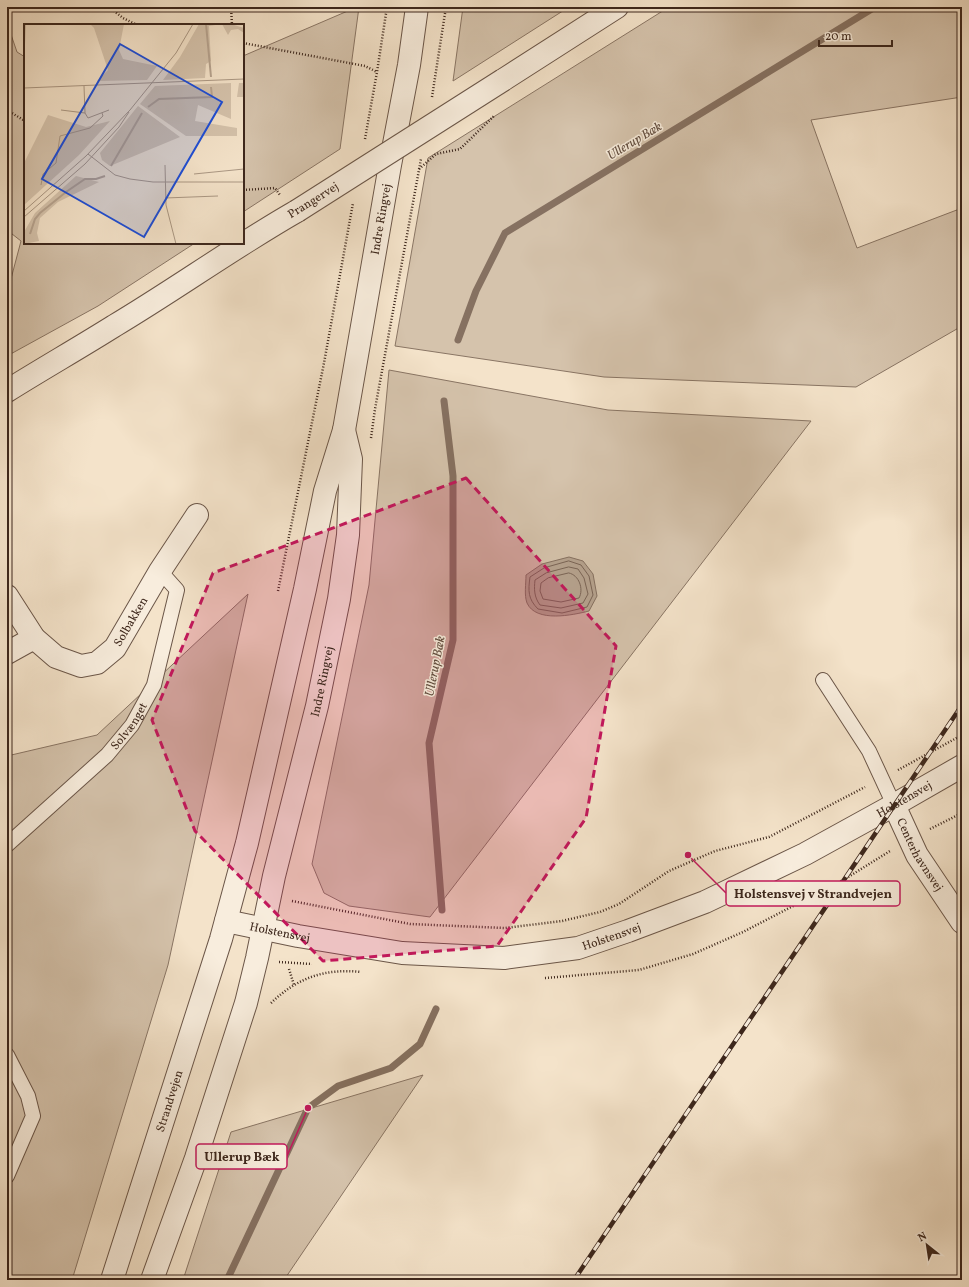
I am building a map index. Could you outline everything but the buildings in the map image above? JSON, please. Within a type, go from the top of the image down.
[{"type":"street","name":"Indre Ringvej","points":[[226,921],[250,827],[305,589],[325,491],[344,430],[417,7]]},
{"type":"street","name":"Prangervej","points":[[244,243],[617,7]]},
{"type":"street","name":"Prangervej","points":[[7,391],[57,359],[114,326],[242,244]]},
{"type":"street","name":"Indre Ringvej","points":[[263,928],[274,876],[317,706],[339,599],[348,534],[351,459],[344,430]]},
{"type":"street","name":"Solbakken","points":[[7,596],[34,638],[56,657],[80,666],[98,663],[115,648],[160,571],[197,515]]},
{"type":"street","points":[[7,653],[34,638]]},
{"type":"street","name":"Holstensvej","points":[[226,921],[298,936],[402,953],[504,958],[578,948],[705,902],[805,854],[962,766]]},
{"type":"street","name":"Centerhavnsvej","points":[[894,805],[917,856],[961,917]]},
{"type":"street","name":"Strandvejen","points":[[112,1280],[226,921]]},
{"type":"street","points":[[152,1280],[196,1158],[243,1010],[257,958],[263,928]]},
{"type":"lane","name":"Solvænget","points":[[7,845],[107,755],[132,725],[154,685],[177,590],[160,571]]},
{"type":"lane","name":"Centerhavnsvej","points":[[822,680],[869,751],[894,805]]},
{"type":"lane","points":[[7,1054],[28,1096],[32,1116],[7,1176]]},
{"type":"path","points":[[109,7],[123,18],[135,24]]},
{"type":"path","points":[[231,7],[232,24]]},
{"type":"path","points":[[364,146],[378,72],[387,7]]},
{"type":"path","points":[[431,103],[446,7]]},
{"type":"path","points":[[244,43],[365,66],[378,72]]},
{"type":"path","points":[[7,110],[24,120]]},
{"type":"path","points":[[419,169],[436,154],[460,149],[497,113]]},
{"type":"path","points":[[370,445],[375,408],[422,155]]},
{"type":"path","points":[[244,190],[275,188],[295,212]]},
{"type":"path","points":[[278,596],[323,371],[354,200]]},
{"type":"path","points":[[292,901],[410,924],[505,928],[562,921],[600,912],[619,904],[669,871],[714,851],[769,837],[790,826]]},
{"type":"path","points":[[289,969],[294,985]]},
{"type":"path","points":[[268,1006],[294,985],[313,975],[348,971]]},
{"type":"highlighted area","points":[[466,478],[616,646],[586,818],[497,946],[323,961],[195,831],[152,720],[213,573]]},
{"type":"shaded area","points":[[359,7],[340,149],[244,211],[244,56]]},
{"type":"shaded area","points":[[463,7],[569,7],[453,81]]},
{"type":"shaded area","points":[[669,7],[962,7],[962,97],[811,120],[857,248],[962,208],[962,326],[856,387],[604,377],[395,346],[428,158]]},
{"type":"shaded area","points":[[7,23],[17,52],[24,56],[24,244],[193,244],[98,306],[7,356],[7,294],[21,241],[7,230]]},
{"type":"shaded area","points":[[389,370],[608,410],[811,421],[430,917],[349,906],[324,893],[312,864],[369,585]]},
{"type":"shaded area","points":[[248,594],[168,965],[72,1280],[7,1280],[7,756],[97,735]]},
{"type":"shaded area","points":[[423,1075],[284,1280],[183,1280],[231,1132]]},
{"type":"water","points":[[569,557],[583,561],[593,574],[597,596],[589,611],[565,616],[538,613],[532,609],[526,600],[526,575],[542,564]]},
{"type":"waterway","name":"Ullerup Bæk","points":[[458,340],[476,291],[505,233],[875,7]]},
{"type":"waterway","name":"Ullerup Bæk","points":[[442,910],[429,743],[453,640],[453,476],[444,401]]},
{"type":"waterway","name":"Ullerup Bæk","points":[[227,1280],[308,1108],[338,1086],[391,1068],[420,1044],[436,1009]]},
{"type":"railway","points":[[574,1280],[962,705]]},
{"type":"place","name":"Holstensvej v Strandvejen","points":[[688,855]]},
{"type":"place","name":"Ullerup Bæk","points":[[308,1108]]}]
